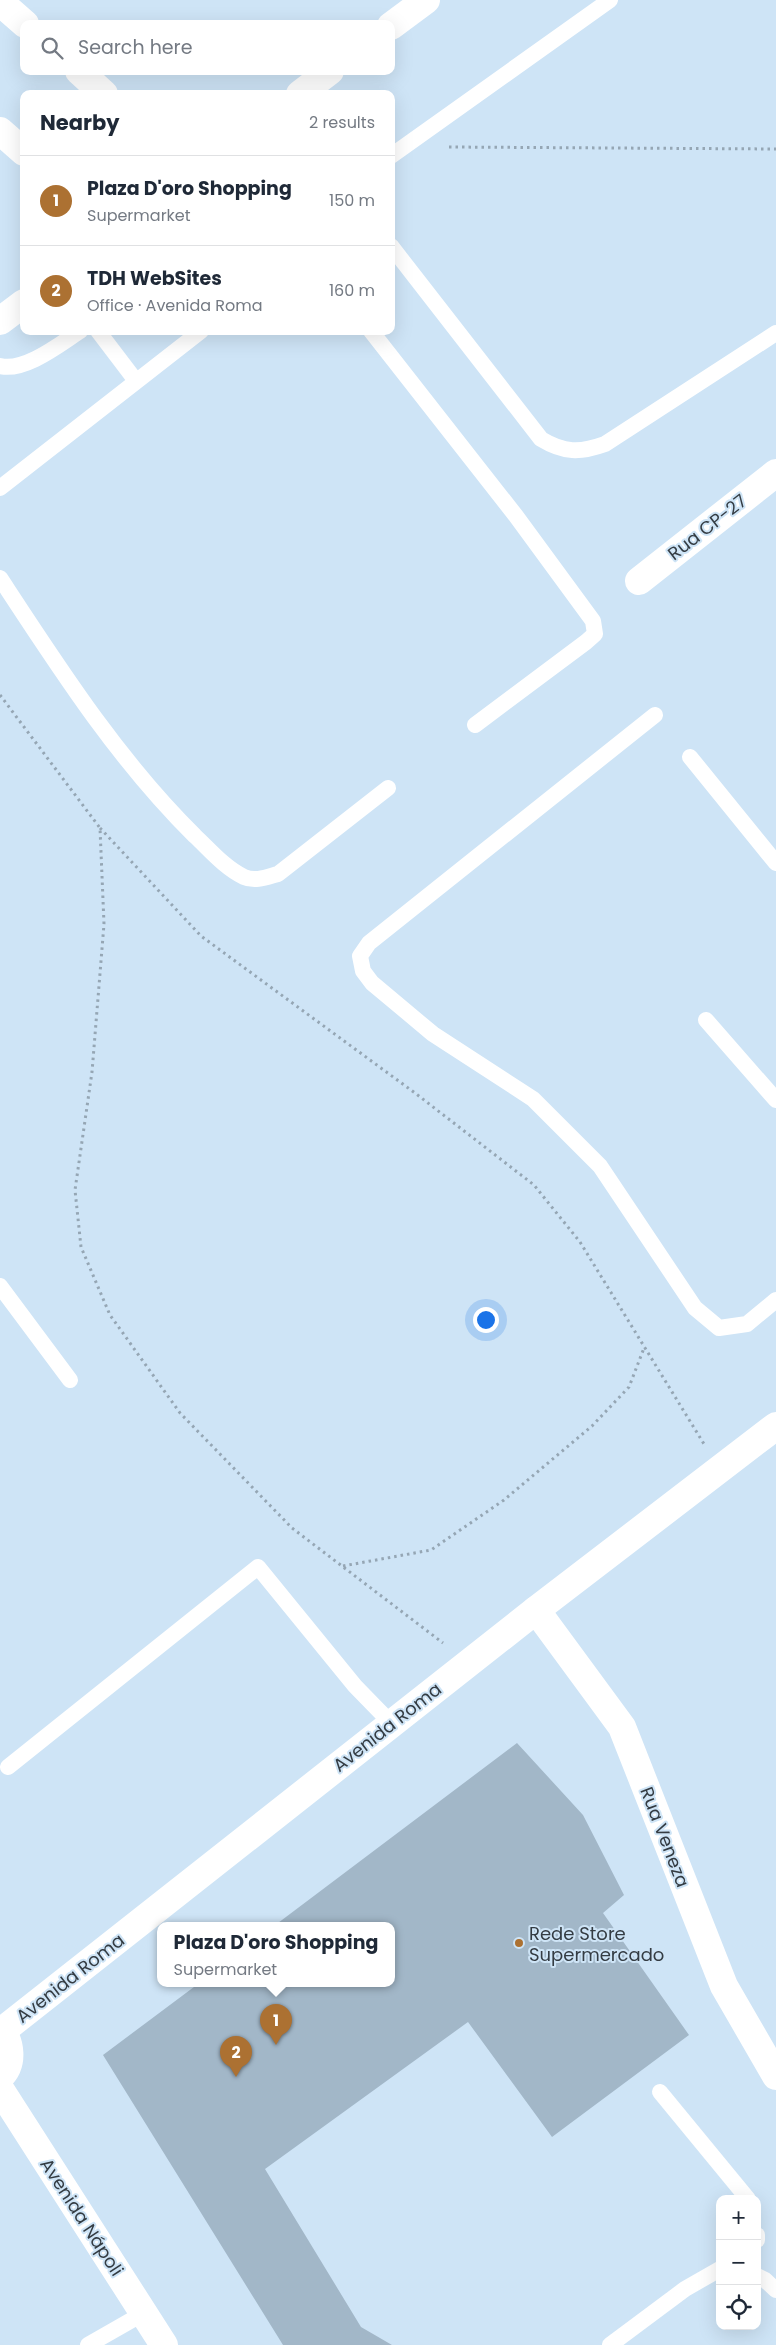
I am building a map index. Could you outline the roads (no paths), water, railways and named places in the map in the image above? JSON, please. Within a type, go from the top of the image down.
[{"type":"street","points":[[395,23],[426,0]]},
{"type":"street","points":[[0,2],[20,20]]},
{"type":"street","points":[[83,75],[100,90]]},
{"type":"street","points":[[305,90],[325,75]]},
{"type":"street","points":[[0,131],[20,148]]},
{"type":"street","points":[[0,321],[20,306]]},
{"type":"street","name":"Rua CP-27","points":[[639,581],[776,473]]},
{"type":"street","name":"Avenida Roma","points":[[1,2030],[536,1610],[776,1426]]},
{"type":"street","name":"Rua Veneza","points":[[536,1610],[622,1727],[724,1986],[776,2076]]},
{"type":"street","points":[[0,2076],[8,2064],[10,2052],[1,2030]]},
{"type":"street","name":"Avenida Nápoli","points":[[0,2089],[164,2345]]},
{"type":"lane","points":[[397,152],[610,0]]},
{"type":"lane","points":[[395,251],[541,439],[565,451],[592,448],[605,444],[776,333]]},
{"type":"lane","points":[[0,366],[8,368],[37,358],[74,335]]},
{"type":"lane","points":[[101,335],[136,381]]},
{"type":"lane","points":[[0,488],[196,335]]},
{"type":"lane","points":[[374,335],[516,516],[593,622],[595,634],[586,642],[475,724]]},
{"type":"lane","points":[[0,578],[64,676],[108,736],[174,815],[227,866],[246,878],[258,880],[278,874],[388,788]]},
{"type":"lane","points":[[655,715],[369,943],[360,956],[363,971],[372,983],[433,1034],[533,1099],[600,1166],[695,1308],[719,1328],[747,1324],[776,1300]]},
{"type":"lane","points":[[690,757],[776,863]]},
{"type":"lane","points":[[706,1020],[776,1100]]},
{"type":"lane","points":[[0,1286],[70,1380]]},
{"type":"lane","points":[[8,1767],[258,1567],[356,1686],[392,1724]]},
{"type":"lane","points":[[660,2092],[745,2195]]},
{"type":"lane","points":[[610,2345],[685,2289],[716,2271]]},
{"type":"lane","points":[[761,2278],[776,2290]]},
{"type":"lane","points":[[88,2345],[144,2313]]},
{"type":"place","name":"Rede Store Supermercado","points":[[519,1943]]},
{"type":"place","name":"Plaza D'oro Shopping","points":[[276,2045]]},
{"type":"place","name":"TDH WebSites","points":[[236,2077]]}]
